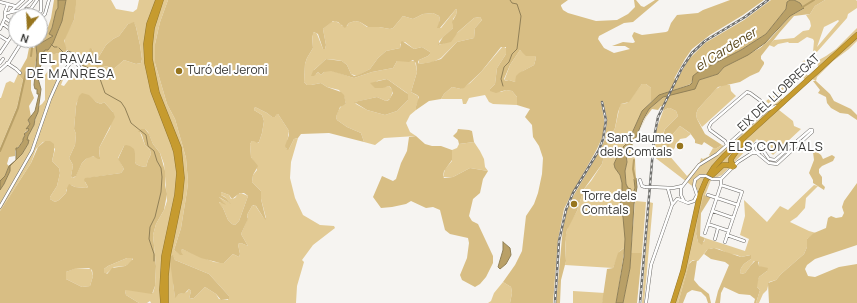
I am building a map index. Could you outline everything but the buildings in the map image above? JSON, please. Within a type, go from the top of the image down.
[{"type":"highway","points":[[158,0],[149,24],[146,44],[147,63],[153,91],[175,148],[179,173],[178,195],[164,261],[163,303]]},
{"type":"highway","points":[[161,0],[152,28],[150,59],[157,93],[178,148],[182,178],[180,198],[168,256],[166,303]]},
{"type":"highway","name":"EIX DEL LLOBREGAT","points":[[675,303],[685,272],[700,204],[710,177],[720,164],[745,139],[857,36]]},
{"type":"highway","name":"EIX DEL LLOBREGAT","points":[[675,303],[700,194],[711,172],[724,156],[857,36]]},
{"type":"highway","points":[[710,177],[723,165],[731,165],[733,156],[745,139]]},
{"type":"street","points":[[0,2],[16,6],[24,0]]},
{"type":"street","points":[[22,8],[31,0]]},
{"type":"street","points":[[0,29],[3,24],[8,4]]},
{"type":"street","points":[[5,15],[8,20]]},
{"type":"street","points":[[3,24],[8,28]]},
{"type":"street","points":[[0,36],[8,41],[0,53]]},
{"type":"street","points":[[0,70],[17,48]]},
{"type":"street","points":[[0,207],[32,151],[50,99],[58,81],[70,62],[73,61],[77,63],[81,70]]},
{"type":"street","points":[[7,63],[20,73]]},
{"type":"street","points":[[732,141],[725,141],[710,130],[709,126],[745,92],[749,92],[765,104],[765,110],[758,118]]},
{"type":"street","points":[[684,201],[680,191],[682,185],[702,163],[715,156],[766,111],[778,105]]},
{"type":"street","points":[[810,130],[812,130],[812,132],[777,164],[769,163],[755,152],[753,147],[757,143],[761,145],[762,149],[769,158],[775,160],[810,130]]},
{"type":"street","points":[[725,141],[726,146]]},
{"type":"street","points":[[705,233],[717,198],[721,179],[731,165],[755,152],[761,152],[762,149]]},
{"type":"street","points":[[672,198],[688,203],[694,201],[697,195],[694,181],[698,176],[721,179]]},
{"type":"street","points":[[640,180],[642,186],[645,187],[675,188],[680,191]]},
{"type":"street","points":[[721,184],[742,192],[725,242]]},
{"type":"street","points":[[670,193],[675,188],[682,185]]},
{"type":"street","points":[[646,303],[650,269],[672,205],[672,198],[669,190],[666,188]]},
{"type":"street","points":[[672,205],[681,195]]},
{"type":"street","points":[[708,195],[738,205]]},
{"type":"street","points":[[713,211],[733,218]]},
{"type":"street","points":[[708,224],[729,231]]},
{"type":"street","points":[[715,239],[718,228]]},
{"type":"street","points":[[728,235],[744,241]]},
{"type":"shaded area","points":[[54,0],[58,0],[58,8],[51,31],[53,36],[48,39],[48,27]]},
{"type":"shaded area","points":[[58,0],[66,0],[62,21],[53,43],[48,50],[45,50],[43,53],[43,60],[37,75],[41,89],[38,112],[34,125],[28,136],[28,144],[16,160],[16,148],[18,148],[23,141],[24,134],[29,130],[28,128],[26,129],[30,124],[28,120],[35,111],[39,94],[37,94],[37,89],[35,89],[34,85],[36,48],[48,48],[48,39],[53,36],[49,34],[58,8]]},
{"type":"shaded area","points":[[66,0],[76,0],[74,20],[64,41],[67,50],[63,55],[58,53],[43,58],[43,53],[45,50],[48,50],[59,29]]},
{"type":"shaded area","points":[[76,0],[111,0],[116,9],[133,12],[137,9],[139,0],[168,0],[160,22],[155,44],[155,63],[167,104],[175,119],[186,158],[188,182],[187,191],[181,228],[174,250],[181,255],[182,249],[214,262],[224,263],[233,254],[239,257],[240,254],[238,244],[241,243],[248,246],[241,234],[248,218],[247,215],[252,206],[255,205],[263,217],[266,218],[261,199],[261,191],[252,182],[253,175],[257,170],[251,157],[250,144],[254,140],[258,143],[259,142],[264,121],[262,115],[254,110],[255,107],[272,117],[275,117],[277,113],[278,114],[289,131],[286,149],[289,149],[294,139],[298,138],[291,162],[290,178],[295,198],[303,215],[320,225],[334,226],[335,228],[313,245],[302,260],[304,262],[297,286],[296,303],[151,303],[150,301],[147,303],[139,303],[126,295],[126,289],[153,293],[155,286],[156,266],[153,235],[156,224],[167,201],[164,164],[160,153],[145,129],[140,132],[145,145],[150,150],[151,154],[146,167],[136,164],[135,153],[124,146],[118,158],[124,169],[121,173],[88,178],[85,182],[88,187],[86,188],[71,185],[66,190],[66,193],[55,202],[50,199],[50,197],[57,186],[60,173],[59,168],[52,161],[55,149],[48,141],[43,142],[36,149],[31,163],[0,211],[0,190],[10,171],[10,166],[22,154],[28,144],[26,140],[34,125],[39,106],[45,100],[45,75],[53,64],[47,56],[58,53],[63,55],[57,74],[64,77],[61,85],[64,86],[78,71],[83,75],[88,70],[81,65],[79,55],[67,50],[64,44],[65,37],[74,20]],"holes":[[[134,23],[140,45],[142,59],[141,63],[136,64],[124,60],[115,68],[106,66],[97,69],[91,61],[89,51],[92,49],[95,56],[98,58],[106,45],[119,36],[128,24]],[[87,95],[96,102],[101,104],[104,102],[113,112],[110,128],[99,148],[100,157],[91,156],[86,159],[82,163],[75,177],[72,178],[73,165],[69,158],[75,145],[76,134],[74,129],[77,102]],[[173,256],[175,260],[209,274],[229,296],[228,300],[219,299],[216,294],[205,287],[194,298],[189,299],[191,291],[189,289],[187,292],[179,294],[175,297],[173,283]]]},
{"type":"shaded area","points":[[168,0],[568,0],[561,5],[563,10],[568,13],[596,21],[617,20],[628,14],[635,7],[634,0],[644,7],[655,0],[659,0],[633,22],[624,23],[599,36],[598,39],[604,48],[614,53],[630,49],[625,46],[612,46],[623,42],[635,42],[632,36],[634,32],[642,35],[668,31],[671,23],[677,15],[698,13],[730,0],[764,0],[710,35],[692,49],[674,79],[679,76],[689,59],[705,43],[744,20],[771,0],[790,0],[787,2],[786,9],[766,34],[741,50],[698,72],[693,78],[691,84],[660,95],[651,102],[651,88],[646,84],[642,84],[629,102],[621,104],[615,128],[607,144],[602,164],[584,189],[577,211],[567,230],[565,242],[566,261],[561,280],[560,303],[556,303],[563,227],[571,200],[605,139],[607,119],[603,101],[601,102],[604,119],[602,138],[564,209],[558,240],[553,303],[510,303],[512,293],[511,287],[503,282],[515,265],[522,251],[526,216],[534,204],[538,193],[542,174],[543,158],[539,146],[533,137],[532,125],[525,117],[530,109],[517,105],[517,97],[512,91],[506,90],[496,93],[490,91],[495,84],[497,68],[506,54],[506,47],[501,47],[481,72],[464,88],[461,89],[452,87],[441,99],[429,101],[416,110],[419,97],[411,92],[417,72],[416,63],[413,60],[409,62],[397,61],[393,68],[372,72],[354,78],[331,71],[324,72],[321,75],[318,72],[314,76],[311,76],[313,71],[326,59],[342,61],[347,65],[351,74],[354,76],[358,75],[370,69],[378,58],[386,51],[400,48],[402,41],[414,49],[422,47],[430,52],[428,56],[419,60],[419,64],[441,59],[457,42],[474,38],[475,28],[482,20],[480,17],[474,18],[458,32],[451,42],[438,45],[443,37],[453,28],[452,22],[456,15],[456,9],[440,28],[437,28],[440,19],[439,16],[433,13],[423,14],[413,19],[403,16],[393,28],[390,29],[368,27],[355,21],[349,23],[345,28],[338,22],[333,21],[323,29],[326,45],[325,49],[323,49],[318,34],[314,32],[312,36],[313,48],[305,64],[304,82],[307,85],[321,83],[341,92],[344,95],[346,104],[340,107],[336,117],[337,120],[347,127],[361,133],[364,142],[329,133],[301,134],[298,138],[294,139],[287,150],[285,146],[289,131],[278,114],[275,117],[272,117],[255,107],[254,110],[262,115],[264,121],[259,142],[257,143],[252,141],[250,144],[251,157],[258,166],[253,175],[252,182],[261,191],[261,199],[266,220],[256,206],[252,206],[247,215],[248,219],[241,234],[248,246],[241,243],[238,244],[240,254],[239,257],[233,254],[224,263],[220,263],[201,258],[182,249],[181,252],[183,255],[180,255],[174,250],[181,228],[188,182],[186,158],[175,119],[167,104],[155,63],[155,44],[160,22]],"holes":[[[520,50],[526,56],[535,56],[536,58],[534,65],[519,73],[516,76],[515,82],[509,80],[505,81],[504,79],[510,65]],[[221,192],[229,195],[232,199],[240,193],[244,193],[248,196],[239,221],[235,225],[228,220],[219,203],[226,205],[219,197],[231,204],[221,195]]]},
{"type":"shaded area","points":[[790,0],[800,3],[802,8],[804,8],[790,16],[765,43],[748,55],[724,67],[718,74],[699,80],[695,89],[663,97],[649,109],[634,142],[626,155],[626,184],[628,188],[631,189],[631,199],[635,188],[634,179],[636,178],[637,187],[634,204],[630,268],[623,303],[616,303],[624,257],[625,239],[623,217],[621,212],[625,208],[620,205],[622,183],[620,175],[614,164],[617,157],[622,155],[625,150],[623,147],[628,142],[642,111],[659,95],[690,85],[692,83],[693,76],[698,72],[741,50],[766,34],[786,9],[787,2]]},
{"type":"shaded area","points":[[794,0],[825,0],[815,6],[810,14],[794,16],[761,56],[764,64],[759,72],[740,82],[718,87],[698,109],[696,114],[697,119],[705,134],[722,145],[715,149],[704,142],[702,145],[695,143],[695,140],[690,133],[680,126],[672,135],[667,154],[664,158],[662,157],[661,141],[665,129],[678,116],[676,111],[670,108],[663,111],[664,107],[661,106],[658,110],[652,109],[646,117],[639,132],[649,109],[663,97],[696,85],[699,80],[718,74],[724,67],[760,48],[790,16],[803,9],[800,3]]},
{"type":"shaded area","points":[[825,0],[857,1],[857,8],[848,14],[847,18],[801,70],[807,75],[818,67],[817,61],[836,49],[857,28],[857,41],[833,61],[817,77],[816,81],[812,79],[808,83],[799,73],[778,95],[786,103],[779,110],[793,121],[794,126],[801,129],[773,155],[757,139],[722,175],[711,180],[701,206],[696,234],[698,242],[704,242],[705,238],[745,251],[749,239],[740,235],[745,216],[744,200],[767,222],[780,206],[788,210],[814,185],[818,186],[806,198],[805,208],[790,222],[816,233],[807,239],[807,247],[804,254],[776,280],[769,282],[767,290],[763,294],[759,303],[756,303],[760,290],[757,287],[757,282],[759,277],[767,271],[759,266],[759,262],[754,261],[745,273],[741,274],[741,268],[751,259],[750,255],[741,257],[712,248],[707,250],[698,261],[693,260],[690,262],[678,303],[671,303],[680,274],[700,192],[653,156],[655,133],[663,111],[670,108],[676,111],[678,116],[665,129],[662,136],[661,153],[665,156],[672,135],[680,126],[691,134],[686,138],[680,139],[674,149],[668,154],[687,176],[700,162],[701,158],[703,159],[710,156],[709,155],[713,148],[715,149],[722,145],[727,148],[772,107],[766,101],[779,91],[803,61],[806,60],[813,52],[814,41],[813,39],[807,37],[798,43],[788,42],[778,44],[774,47],[769,45],[774,40],[794,38],[803,31],[809,30],[811,26],[810,21],[806,15],[810,14],[815,6]],"holes":[[[838,20],[839,21],[817,47],[824,27]]]},
{"type":"shaded area","points":[[456,9],[456,15],[453,19],[453,28],[439,41],[439,45],[447,42],[474,18],[480,17],[482,20],[475,28],[474,38],[457,42],[441,58],[433,62],[419,64],[419,60],[428,56],[430,52],[422,47],[414,49],[405,42],[400,44],[400,48],[386,51],[378,58],[370,69],[357,76],[351,74],[347,65],[342,61],[337,60],[326,59],[314,70],[316,74],[318,72],[321,75],[325,71],[333,71],[354,78],[372,72],[393,68],[397,61],[415,61],[417,72],[411,92],[418,96],[419,100],[416,110],[410,115],[406,123],[410,132],[416,136],[384,138],[375,145],[364,142],[361,133],[347,127],[337,120],[336,117],[338,111],[342,105],[346,104],[344,97],[339,90],[327,87],[321,83],[307,85],[304,82],[305,64],[313,48],[312,34],[315,32],[317,34],[323,49],[325,49],[326,45],[323,29],[331,22],[335,21],[342,26],[347,26],[349,23],[355,21],[360,22],[367,27],[390,29],[393,28],[403,16],[413,19],[423,14],[433,13],[439,16],[440,19],[438,28],[441,28]],"holes":[[[387,79],[407,93],[408,100],[397,111],[385,115],[367,110],[355,102],[377,97],[386,101],[390,99],[393,91],[389,86],[380,88],[374,86],[377,81]]]},
{"type":"shaded area","points":[[134,22],[140,45],[142,59],[141,63],[136,64],[124,60],[115,68],[106,66],[97,69],[90,60],[90,48],[98,58],[106,45],[119,36],[128,24]]},
{"type":"shaded area","points":[[503,46],[507,49],[506,54],[497,68],[495,84],[490,89],[501,92],[506,90],[512,91],[517,97],[517,105],[493,104],[489,102],[485,95],[469,98],[466,104],[463,104],[462,99],[441,99],[452,87],[461,89],[470,83]]},
{"type":"shaded area","points":[[29,48],[36,48],[37,55],[35,66],[31,74],[31,90],[34,98],[29,106],[31,117],[28,121],[30,124],[29,130],[25,132],[23,141],[15,151],[15,156],[9,157],[7,164],[9,166],[5,176],[0,182],[0,148],[17,107],[23,80],[18,74],[27,58]]},
{"type":"shaded area","points":[[520,50],[528,56],[535,56],[536,58],[534,65],[523,71],[515,82],[509,80],[504,81],[510,65]]},
{"type":"shaded area","points":[[18,74],[23,80],[17,107],[0,148],[0,98],[6,83],[10,81],[14,83]]},
{"type":"shaded area","points":[[387,79],[408,94],[408,100],[397,111],[385,115],[367,110],[354,102],[377,97],[386,101],[389,100],[393,93],[389,86],[375,88],[370,83]]},
{"type":"shaded area","points":[[813,81],[816,81],[830,94],[834,101],[851,109],[857,115],[857,120],[848,114],[840,113],[831,108],[827,103],[826,97],[818,93],[820,90]]},
{"type":"shaded area","points":[[642,84],[646,84],[651,88],[651,102],[642,111],[628,142],[624,145],[625,150],[622,155],[616,159],[614,166],[620,175],[622,183],[620,205],[625,208],[621,212],[623,215],[625,228],[625,247],[620,251],[613,268],[565,265],[565,239],[568,226],[577,211],[584,189],[602,164],[607,144],[615,128],[620,105],[627,103]]},
{"type":"shaded area","points":[[723,85],[730,85],[731,91],[736,96],[702,127],[697,119],[696,114],[698,109],[716,89]]},
{"type":"shaded area","points":[[82,93],[89,95],[96,102],[101,104],[104,102],[113,112],[115,117],[99,148],[100,159],[93,156],[86,159],[82,163],[76,176],[72,178],[73,165],[69,158],[75,145],[76,134],[74,129],[76,106],[79,96]]},
{"type":"shaded area","points":[[141,129],[145,129],[160,153],[165,171],[165,185],[167,194],[164,210],[156,224],[153,235],[156,266],[155,286],[152,294],[125,291],[126,295],[139,303],[0,303],[0,211],[31,163],[38,147],[45,141],[50,141],[54,144],[52,161],[59,168],[60,173],[57,186],[50,197],[50,199],[55,202],[66,193],[69,184],[75,187],[86,188],[88,187],[84,180],[85,178],[121,173],[124,169],[118,159],[124,146],[126,145],[134,149],[136,164],[146,167],[151,154],[150,150],[145,145],[142,135],[138,132]],"holes":[[[127,258],[133,259],[125,266],[112,268],[107,274],[104,272],[104,269],[108,266]],[[77,268],[89,268],[92,270],[93,276],[90,286],[82,287],[66,279],[66,272]]]},
{"type":"shaded area","points":[[458,129],[472,131],[474,142],[459,144],[458,140],[453,136]]},
{"type":"shaded area","points":[[416,136],[425,144],[441,146],[452,150],[452,160],[444,171],[444,178],[453,177],[470,168],[488,171],[483,179],[480,193],[473,199],[469,216],[472,221],[478,224],[493,256],[493,263],[486,277],[475,287],[462,280],[460,275],[467,258],[469,243],[468,238],[450,234],[445,230],[440,210],[433,207],[426,208],[411,201],[406,204],[381,208],[373,197],[382,176],[393,181],[396,179],[407,151],[409,137]]},
{"type":"shaded area","points":[[474,142],[484,159],[485,167],[488,171],[470,168],[453,177],[443,177],[445,169],[452,161],[452,150],[457,148],[459,144]]},
{"type":"shaded area","points":[[634,142],[630,153],[631,156],[635,158],[636,178],[634,179],[635,188],[631,200],[631,189],[628,189],[626,184],[625,171],[627,162],[626,155]]},
{"type":"shaded area","points":[[814,150],[821,155],[823,159],[832,155],[835,157],[833,161],[819,169],[819,173],[822,177],[822,184],[825,187],[824,190],[813,183],[809,173],[814,160]]},
{"type":"shaded area","points":[[16,160],[10,166],[10,171],[0,190],[0,181],[5,176],[9,166]]},
{"type":"shaded area","points":[[857,183],[857,245],[815,259],[807,265],[805,269],[808,276],[815,277],[839,267],[857,264],[857,303],[769,303],[768,283],[776,280],[804,254],[807,247],[807,239],[814,233],[826,228],[828,218],[831,216],[836,218],[842,217],[844,213],[842,207],[844,201]]},
{"type":"shaded area","points":[[221,192],[229,195],[231,199],[235,198],[241,193],[248,196],[239,221],[235,225],[228,220],[223,208],[218,203],[224,203],[218,197],[230,203],[221,195]]},
{"type":"shaded area","points":[[704,195],[711,197],[701,213],[700,236],[705,238],[702,245],[698,242],[696,234],[698,216]]},
{"type":"shaded area","points":[[635,201],[646,202],[642,253],[631,253]]},
{"type":"shaded area","points":[[649,202],[653,203],[644,303],[642,303]]},
{"type":"shaded area","points":[[503,242],[510,248],[511,255],[506,264],[500,269],[498,267],[503,250]]},
{"type":"shaded area","points":[[625,247],[616,303],[602,303],[607,269],[613,268],[618,253]]},
{"type":"shaded area","points":[[714,248],[741,257],[751,255],[751,259],[741,268],[741,274],[745,273],[755,261],[758,261],[759,266],[768,268],[767,271],[759,277],[757,287],[760,290],[756,303],[754,303],[755,299],[750,295],[739,294],[724,287],[721,293],[720,303],[715,303],[718,291],[729,265],[725,262],[711,259],[704,254],[708,249]]},
{"type":"shaded area","points":[[631,253],[642,253],[637,303],[623,303],[630,268]]},
{"type":"shaded area","points":[[173,255],[175,260],[209,274],[229,296],[229,299],[221,300],[216,294],[205,287],[194,298],[189,299],[191,291],[189,289],[185,293],[179,294],[175,298],[170,261],[171,256]]},
{"type":"shaded area","points":[[127,258],[132,258],[132,262],[125,266],[114,267],[106,274],[104,272],[104,269],[108,266]]},
{"type":"shaded area","points":[[697,260],[694,280],[709,294],[711,303],[708,303],[706,297],[701,292],[692,290],[687,293],[683,303],[678,303],[689,264],[692,261]]},
{"type":"shaded area","points":[[76,268],[91,269],[93,276],[90,286],[82,287],[66,279],[66,272]]},
{"type":"shaded area","points":[[503,282],[511,287],[512,293],[510,303],[488,303],[491,301],[494,293]]},
{"type":"shaded area","points":[[573,291],[605,293],[602,303],[573,303]]},
{"type":"waterway","points":[[503,86],[501,79],[504,67],[517,49],[521,16],[517,4],[512,3],[510,0]]},
{"type":"waterway","points":[[801,8],[814,0]]},
{"type":"waterway","points":[[51,44],[54,47],[57,47]]},
{"type":"waterway","points":[[31,56],[32,48]]},
{"type":"waterway","points":[[59,48],[65,54],[68,51],[79,55],[82,65],[91,69],[99,76],[105,93],[121,102],[131,123],[146,135],[148,146],[154,151],[161,168],[162,177],[161,192],[155,217],[150,227],[149,239],[154,254],[154,261]]},
{"type":"waterway","points":[[0,151],[18,108],[26,72]]},
{"type":"waterway","points":[[634,160],[633,169],[635,179]]},
{"type":"railway","points":[[640,303],[654,138],[658,117],[682,68],[692,53],[705,41],[745,17],[768,0]]},
{"type":"railway","points":[[555,303],[559,241],[566,210],[573,193],[599,150],[603,139],[606,120],[602,102]]},
{"type":"place","name":"Turó del Jeroni","points":[[179,71]]},
{"type":"place","name":"Sant Jaume dels Comtals","points":[[680,146]]},
{"type":"place","name":"Torre dels Comtals","points":[[574,204]]},
{"type":"district","name":"EL RAVAL DE MANRESA","points":[[71,66]]},
{"type":"district","name":"ELS COMTALS","points":[[776,147]]},
{"type":"water label","name":"el Cardener","points":[[726,50]]}]
